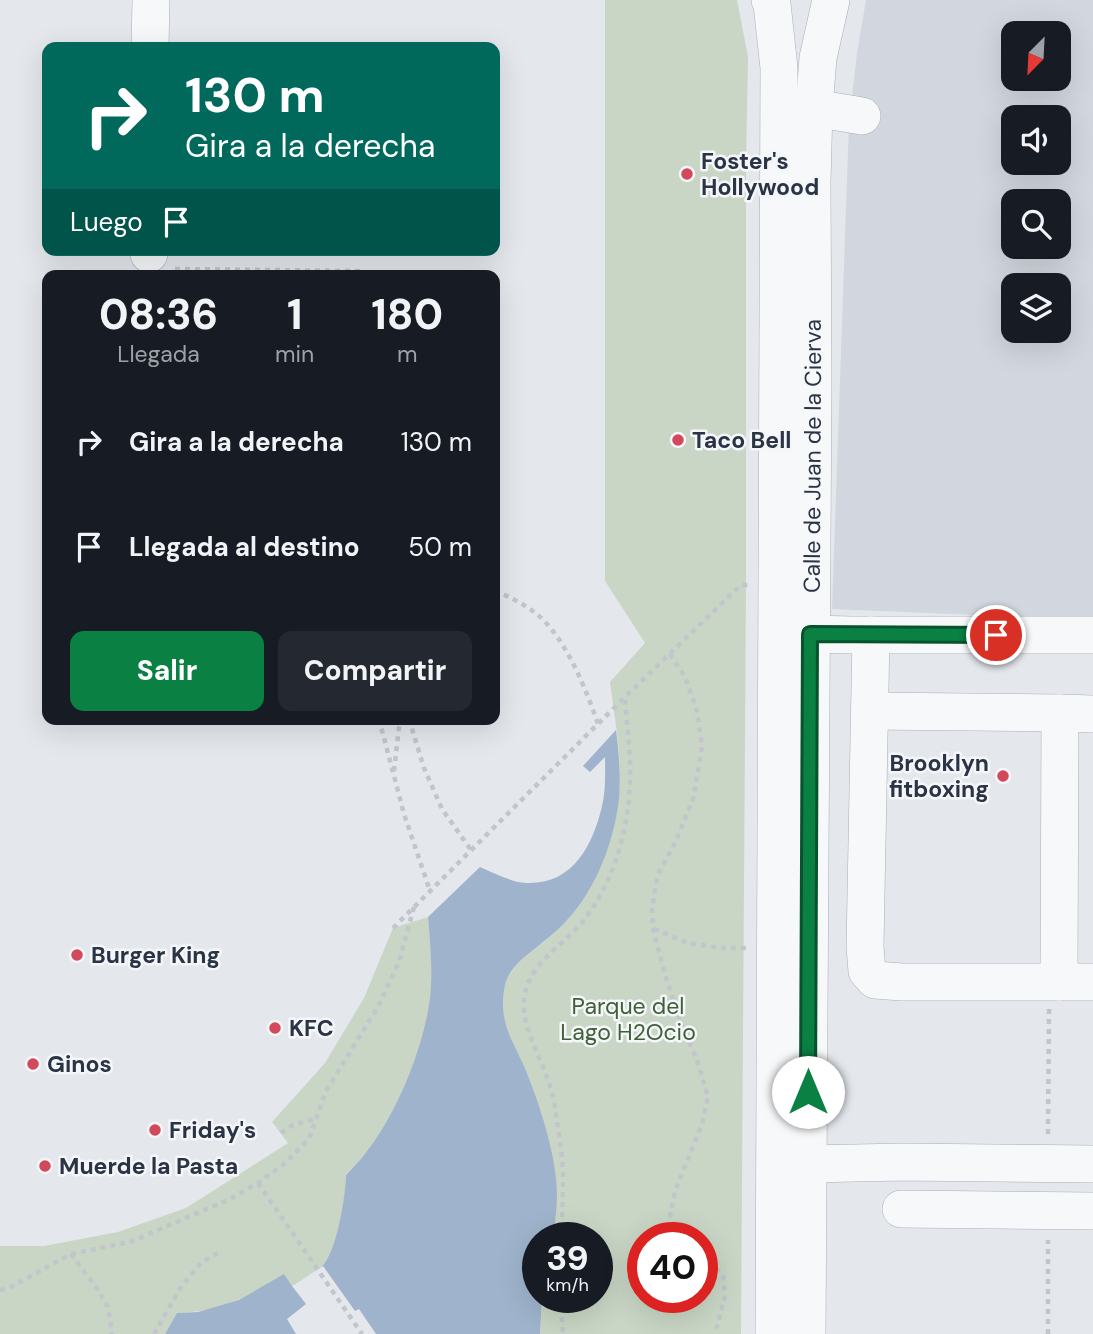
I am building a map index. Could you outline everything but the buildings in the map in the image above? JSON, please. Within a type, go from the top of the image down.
[{"type":"street","name":"Calle de Juan de la Cierva","points":[[770,0],[779,68],[774,1334]]},
{"type":"street","name":"Calle de Juan de la Cierva","points":[[807,1334],[812,182],[818,58],[831,0]]},
{"type":"street","points":[[814,108],[862,116]]},
{"type":"street","points":[[810,634],[1093,635]]},
{"type":"street","points":[[871,635],[865,947],[867,971],[875,980]]},
{"type":"street","points":[[809,979],[1076,982],[1077,713],[871,711]]},
{"type":"street","points":[[809,1164],[1093,1164]]},
{"type":"street","points":[[901,1209],[1093,1211]]},
{"type":"path","points":[[154,258],[346,270]]},
{"type":"path","points":[[393,928],[741,585],[753,585]]},
{"type":"path","points":[[500,592],[539,616],[555,634],[576,669],[598,724]]},
{"type":"path","points":[[670,653],[685,677],[697,710],[702,747],[693,799],[676,843],[657,874],[652,908],[653,929],[666,978],[708,1097],[702,1124],[675,1191],[670,1214],[673,1222]]},
{"type":"path","points":[[562,1222],[563,1177],[556,1114],[549,1082],[531,1038],[524,1010],[526,989],[543,960],[564,942],[587,916],[609,880],[620,847],[628,804],[630,761],[625,697]]},
{"type":"path","points":[[381,725],[404,814],[430,891]]},
{"type":"path","points":[[394,776],[399,725]]},
{"type":"path","points":[[411,725],[424,768],[442,809],[471,850]]},
{"type":"path","points":[[0,1290],[9,1288],[71,1254],[130,1242],[230,1199],[284,1164],[309,1139],[326,1091],[379,1005],[399,962],[414,907]]},
{"type":"path","points":[[653,929],[688,943],[722,948],[750,948]]},
{"type":"path","points":[[281,1133],[292,1125],[315,1119]]},
{"type":"path","points":[[258,1183],[362,1334]]},
{"type":"path","points":[[154,1334],[181,1287],[201,1263],[218,1253]]},
{"type":"path","points":[[71,1254],[108,1307],[112,1334]]},
{"type":"path","points":[[715,1334],[725,1296],[723,1276],[718,1271]]},
{"type":"path","points":[[561,1313],[563,1334]]},
{"type":"shaded area","points":[[866,0],[1093,0],[1093,620],[832,609],[849,123]]},
{"type":"green space","name":"Parque del Lago H2Ocio","points":[[605,0],[737,0],[748,57],[741,1334],[540,1334],[541,1313],[613,1313],[613,1222],[555,1222],[555,1177],[550,1147],[534,1092],[504,1019],[502,998],[504,987],[514,968],[556,931],[588,892],[597,874],[612,835],[619,795],[618,741],[610,682],[645,643],[605,581]]},
{"type":"green space","points":[[428,917],[431,987],[422,1037],[407,1080],[387,1121],[362,1158],[346,1174],[343,1208],[334,1245],[322,1266],[293,1285],[260,1289],[218,1308],[177,1313],[165,1334],[0,1334],[0,1246],[44,1246],[118,1232],[186,1208],[288,1143],[272,1122],[325,1063],[364,998],[393,928]]},
{"type":"water","points":[[616,730],[619,799],[608,848],[595,879],[577,908],[558,929],[513,968],[506,982],[503,1001],[503,1012],[511,1039],[541,1112],[551,1147],[556,1180],[555,1222],[522,1222],[522,1313],[541,1313],[540,1334],[165,1334],[177,1313],[198,1312],[239,1300],[284,1274],[292,1286],[324,1264],[337,1234],[346,1175],[364,1155],[387,1121],[407,1080],[422,1037],[431,987],[428,917],[480,867],[526,883],[542,882],[568,870],[578,860],[593,835],[604,794],[605,757],[590,772],[583,766]]},
{"type":"pier","points":[[323,1266],[355,1311],[359,1309],[376,1334],[296,1334],[287,1319],[306,1304],[292,1286]]},
{"type":"place","name":"Foster's Hollywood","points":[[687,174]]},
{"type":"place","name":"Taco Bell","points":[[678,440]]},
{"type":"place","name":"Brooklyn fitboxing","points":[[1003,776]]},
{"type":"place","name":"Burger King","points":[[77,955]]},
{"type":"place","name":"KFC","points":[[275,1028]]},
{"type":"place","name":"Ginos","points":[[33,1064]]},
{"type":"place","name":"Friday's","points":[[155,1130]]},
{"type":"place","name":"Muerde la Pasta","points":[[45,1166]]},
{"type":"route","points":[[808,1092],[810,634],[996,635]]}]
